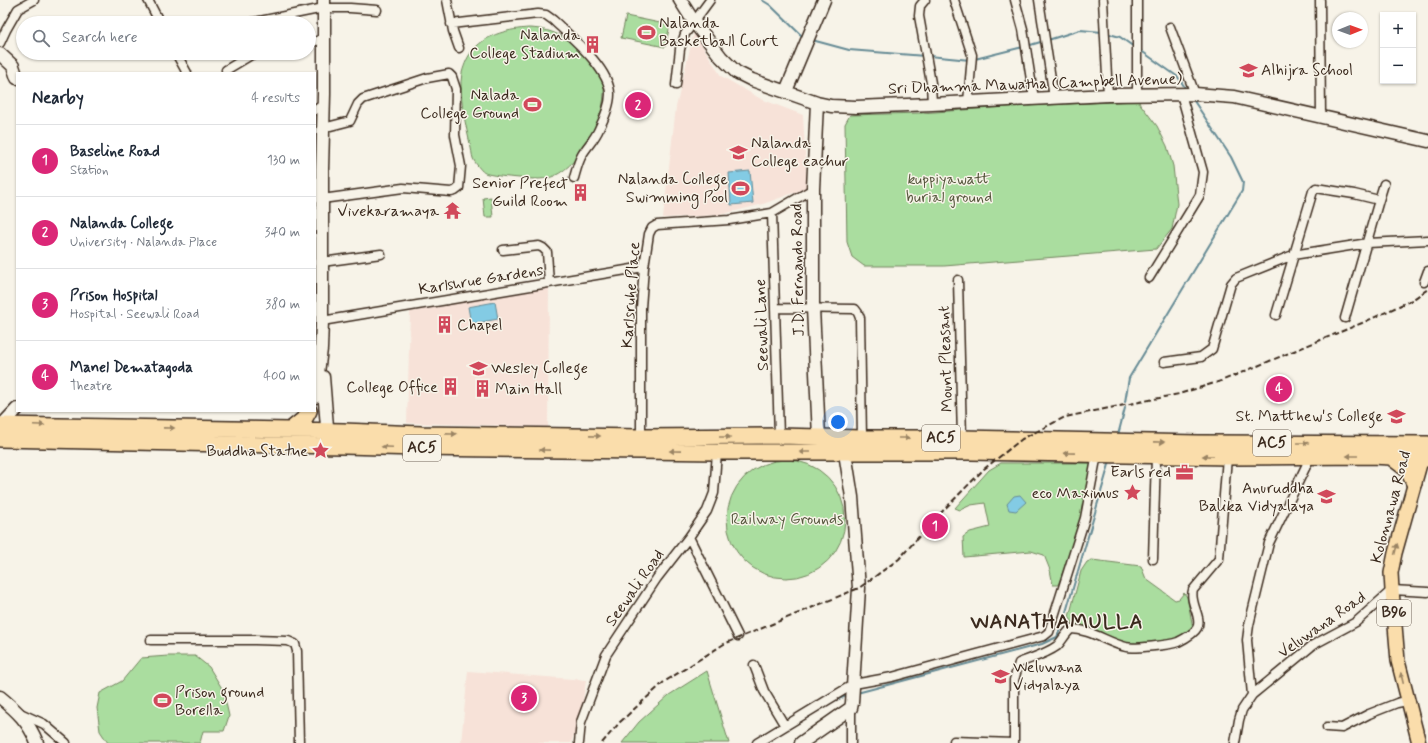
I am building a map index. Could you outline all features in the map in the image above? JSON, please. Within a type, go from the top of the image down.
[{"type":"highway","points":[[290,430],[305,418],[308,412]]},
{"type":"highway","name":"AC5","points":[[1,430],[290,430],[312,431],[328,439],[717,452],[843,445],[971,452],[1111,449],[1426,448]]},
{"type":"highway","name":"AC5","points":[[1,430],[311,446],[328,439],[779,436],[819,437],[843,445],[862,438],[962,438],[1111,449],[1156,456],[1391,457],[1426,448]]},
{"type":"highway","points":[[1391,457],[1408,470],[1414,483]]},
{"type":"main road","name":"Sri Dhamma Mawatha (Campbell Avenue)","points":[[680,0],[694,22],[721,58],[736,72],[752,80],[817,103],[831,106],[856,107],[932,104],[1108,94],[1189,94],[1234,97],[1321,118],[1428,141]]},
{"type":"main road","points":[[786,91],[824,0]]},
{"type":"main road","points":[[316,389],[321,349],[322,321],[323,128],[319,107],[324,40],[324,4]]},
{"type":"main road","points":[[0,54],[13,66],[16,75]]},
{"type":"main road","name":"J.D. Fernando Road","points":[[817,103],[813,189],[813,308],[819,437]]},
{"type":"main road","points":[[321,349],[328,439]]},
{"type":"main road","points":[[1,430],[16,410]]},
{"type":"main road","points":[[311,446],[314,412]]},
{"type":"main road","points":[[801,743],[852,706],[859,588],[852,497],[843,445]]},
{"type":"main road","name":"Kolonnawa Road","points":[[1419,743],[1398,662],[1392,573],[1395,553],[1414,483],[1426,448]]},
{"type":"main road","points":[[2,699],[19,713],[33,741]]},
{"type":"street","points":[[0,44],[18,9],[34,0]]},
{"type":"street","points":[[148,0],[156,16]]},
{"type":"street","points":[[447,0],[451,24],[459,48]]},
{"type":"street","points":[[676,85],[680,48],[685,34],[710,0]]},
{"type":"street","points":[[924,0],[920,6],[919,16],[931,83],[932,104]]},
{"type":"street","points":[[954,0],[972,59],[968,102]]},
{"type":"street","points":[[1015,0],[1023,29],[1034,99]]},
{"type":"street","points":[[1039,0],[1054,98]]},
{"type":"street","points":[[1103,0],[1108,94]]},
{"type":"street","points":[[1137,0],[1137,94]]},
{"type":"street","points":[[1320,0],[1321,118]]},
{"type":"street","points":[[277,16],[324,4],[377,10]]},
{"type":"street","points":[[451,24],[538,14],[546,15],[553,20],[596,63],[608,83],[610,95],[599,131],[582,155],[574,178]]},
{"type":"street","points":[[1149,278],[1200,195],[1203,172],[1189,94],[1170,27]]},
{"type":"street","points":[[316,42],[324,40]]},
{"type":"street","points":[[180,60],[186,72]]},
{"type":"street","points":[[226,70],[243,60]]},
{"type":"street","points":[[322,199],[403,188],[451,192],[456,191],[459,188],[461,166],[456,135],[456,89],[452,77],[449,74],[427,78],[364,99],[358,104],[350,120],[323,128]]},
{"type":"street","points":[[1345,318],[1384,184]]},
{"type":"street","points":[[1276,315],[1313,191],[1316,188],[1354,194],[1379,200]]},
{"type":"street","name":"Karlsruhe Place","points":[[641,437],[641,308],[644,267],[649,234],[652,228],[658,225],[729,220],[772,213],[813,189]]},
{"type":"street","name":"Seewali Lane","points":[[772,213],[779,436]]},
{"type":"street","points":[[1164,362],[1201,358],[1212,349],[1231,284],[1236,278],[1293,255],[1368,243],[1428,240]]},
{"type":"street","points":[[503,250],[539,246],[543,248],[547,252],[549,283]]},
{"type":"street","points":[[322,262],[381,254]]},
{"type":"street","name":"Karlshrue Gardens","points":[[322,321],[644,267]]},
{"type":"street","points":[[1424,282],[1428,271]]},
{"type":"street","name":"Mount Pleasant","points":[[958,280],[962,438]]},
{"type":"street","points":[[775,308],[855,309],[858,313],[860,318],[862,438]]},
{"type":"street","points":[[757,743],[854,687],[1044,636],[1049,632],[1085,518],[1111,449]]},
{"type":"street","name":"Seewali Road","points":[[579,743],[581,722],[606,655],[657,578],[689,537],[707,510],[714,493],[717,452]]},
{"type":"street","points":[[1153,559],[1156,456]]},
{"type":"street","points":[[1252,695],[1247,640],[1248,625],[1269,543],[1307,464],[1309,456]]},
{"type":"street","points":[[954,741],[1014,743],[1014,680],[1019,663],[1058,645],[1072,629],[1082,631],[1128,648],[1137,648],[1177,643],[1198,627],[1199,621],[1192,603],[1192,595],[1193,590],[1219,559],[1227,457]]},
{"type":"street","points":[[689,537],[738,636]]},
{"type":"street","points":[[1392,590],[1428,592]]},
{"type":"street","name":"Veluwana Road","points":[[1235,743],[1242,710],[1252,695],[1313,645],[1356,622],[1392,590]]},
{"type":"street","points":[[151,640],[255,640],[288,641],[295,644],[297,651],[299,743]]},
{"type":"street","points":[[754,665],[764,691],[785,726]]},
{"type":"street","points":[[1327,727],[1342,728],[1369,714],[1397,703],[1407,701]]},
{"type":"street","points":[[852,706],[852,743]]},
{"type":"street","points":[[19,713],[44,724],[66,743]]},
{"type":"shaded area","name":"Nalanda College eachur","points":[[694,32],[721,76],[761,99],[803,115],[807,188],[763,204],[719,215],[663,218],[676,107]]},
{"type":"shaded area","name":"Wesley College","points":[[549,287],[548,427],[407,423],[410,312]]},
{"type":"shaded area","points":[[468,671],[586,680],[581,715],[571,743],[461,743]]},
{"type":"green space","name":"Nalanda Basketball Court","points":[[626,16],[670,25],[665,47],[621,38]]},
{"type":"green space","name":"Nalada College Ground","points":[[529,28],[548,31],[563,37],[590,61],[600,73],[603,81],[604,93],[602,107],[592,135],[584,149],[564,170],[554,176],[536,179],[488,174],[481,170],[474,161],[462,100],[462,73],[466,60],[479,44],[499,33]]},
{"type":"green space","name":"kuppiyawatt burial ground","points":[[1138,101],[1157,126],[1167,146],[1173,166],[1177,204],[1172,229],[1156,249],[944,266],[864,266],[852,257],[847,242],[845,124],[850,115],[921,113],[1020,106]]},
{"type":"green space","points":[[491,197],[493,217],[485,217],[483,198]]},
{"type":"green space","name":"Railway Grounds","points":[[786,460],[797,461],[809,465],[828,477],[840,496],[844,508],[844,530],[840,542],[828,561],[809,573],[797,577],[786,578],[775,577],[763,573],[744,561],[732,542],[728,530],[727,519],[728,508],[732,496],[744,477],[763,465],[775,461]]},
{"type":"green space","points":[[1001,463],[1089,463],[1092,467],[1091,478],[1077,533],[1058,585],[1053,585],[1050,570],[1044,555],[1031,551],[964,557],[963,537],[970,532],[990,527],[985,503],[971,505],[960,510],[955,508],[989,470]]},
{"type":"green space","points":[[1092,560],[1141,566],[1146,579],[1175,600],[1179,599],[1184,593],[1187,597],[1193,628],[1173,641],[1126,645],[1074,624],[1069,617],[1081,571],[1087,562]]},
{"type":"green space","name":"Prison ground Borella","points":[[195,656],[209,667],[223,690],[229,716],[224,731],[203,731],[200,743],[108,743],[100,731],[97,708],[100,693],[122,681],[141,658]]},
{"type":"green space","points":[[707,671],[729,743],[622,743],[639,722],[669,695]]},
{"type":"water","name":"Nalanda College Swimming Pool","points":[[750,171],[753,203],[731,205],[729,173]]},
{"type":"water","points":[[495,302],[498,319],[471,324],[468,307]]},
{"type":"water","points":[[1020,495],[1026,502],[1016,511],[1009,510],[1007,504],[1014,496]]},
{"type":"waterway","points":[[762,0],[770,5],[804,38]]},
{"type":"waterway","points":[[1048,40],[1080,30],[1102,32]]},
{"type":"waterway","points":[[1106,33],[1120,37],[1134,47]]},
{"type":"waterway","points":[[812,40],[849,50],[925,56]]},
{"type":"waterway","points":[[1027,46],[1044,41]]},
{"type":"waterway","points":[[975,59],[1023,47]]},
{"type":"waterway","points":[[1140,50],[1178,77],[1186,89]]},
{"type":"waterway","points":[[929,56],[970,60]]},
{"type":"waterway","points":[[1125,402],[1129,378],[1242,191],[1243,182],[1231,157],[1192,98]]},
{"type":"waterway","points":[[1118,435],[1125,408]]},
{"type":"waterway","points":[[857,693],[1042,644],[1057,637],[1064,619],[1110,461]]},
{"type":"waterway","points":[[833,701],[849,695]]},
{"type":"railway","points":[[602,743],[620,722],[664,682],[724,644],[859,588],[899,559],[930,524],[984,469],[1022,439],[1065,417],[1179,394],[1221,381],[1362,323],[1412,300],[1428,289]]},
{"type":"place","name":"Nalanda Basketball Court","points":[[646,32]]},
{"type":"place","name":"Nalanda College Stadium","points":[[593,44]]},
{"type":"place","name":"Alhijra School","points":[[1248,70]]},
{"type":"place","name":"Nalada College Ground","points":[[532,104]]},
{"type":"place","name":"Nalanda College","points":[[638,105]]},
{"type":"place","name":"Nalanda College eachur","points":[[738,152]]},
{"type":"place","name":"Nalanda College Swimming Pool","points":[[741,188]]},
{"type":"place","name":"Senior Prefect Guild Room","points":[[581,192]]},
{"type":"place","name":"Vivekaramaya","points":[[452,211]]},
{"type":"place","name":"Chapel","points":[[444,325]]},
{"type":"place","name":"Wesley College","points":[[478,368]]},
{"type":"place","name":"College Office","points":[[451,387]]},
{"type":"place","name":"Main Hall","points":[[482,389]]},
{"type":"place","name":"Manel Dematagoda","points":[[1279,389]]},
{"type":"place","name":"St. Matthew's College","points":[[1396,416]]},
{"type":"place","name":"Buddha Statue","points":[[321,451]]},
{"type":"place","name":"Earls red","points":[[1184,472]]},
{"type":"place","name":"eco Maximus","points":[[1132,493]]},
{"type":"place","name":"Anuruddha Balika Vidyalaya","points":[[1327,497]]},
{"type":"place","name":"Baseline Road","points":[[935,526]]},
{"type":"place","name":"Weluwana Vidyalaya","points":[[1000,676]]},
{"type":"place","name":"Prison Hospital","points":[[524,698]]},
{"type":"place","name":"Prison ground Borella","points":[[162,701]]},
{"type":"district","name":"WANATHAMULLA","points":[[1057,622]]}]
